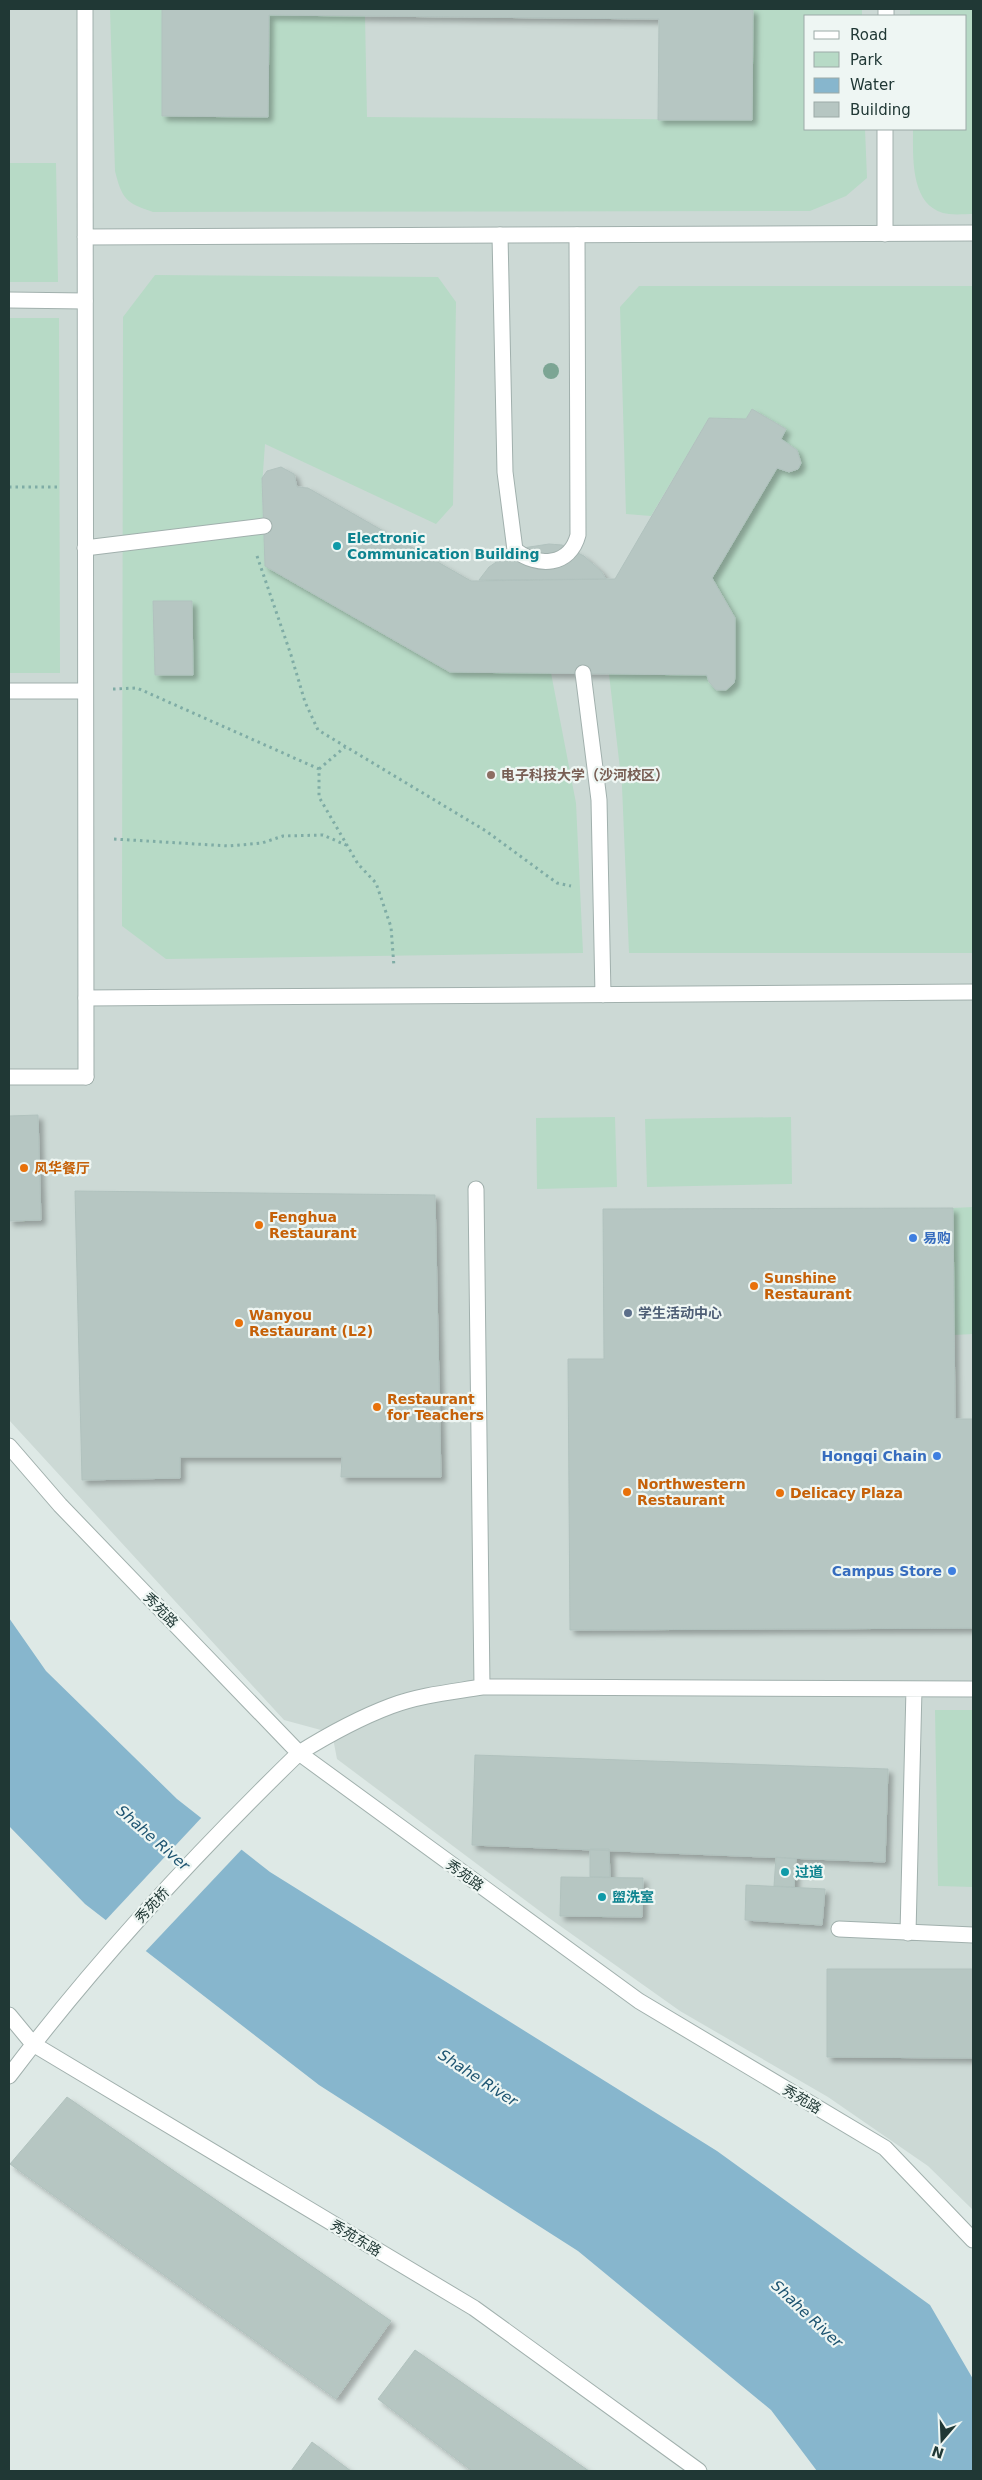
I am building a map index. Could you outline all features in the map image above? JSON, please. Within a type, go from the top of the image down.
[{"type":"street","points":[[9,1077],[86,1077],[85,9]]},
{"type":"street","points":[[885,130],[885,234]]},
{"type":"street","points":[[85,237],[973,233]]},
{"type":"street","points":[[500,235],[505,472],[510,518],[515,550],[525,558],[537,562],[554,560],[567,555],[578,535],[577,235]]},
{"type":"street","points":[[9,300],[85,301]]},
{"type":"street","points":[[85,548],[264,526]]},
{"type":"street","points":[[583,673],[599,800],[603,995]]},
{"type":"street","points":[[9,691],[85,691]]},
{"type":"street","points":[[86,998],[973,992]]},
{"type":"street","points":[[476,1189],[482,1687]]},
{"type":"street","name":"秀苑路","points":[[9,1446],[60,1505],[298,1752],[639,2001],[885,2148],[973,2240]]},
{"type":"street","name":"秀苑桥","points":[[9,2076],[108,1953],[236,1813],[298,1752],[333,1733],[392,1706],[426,1696],[482,1687],[973,1690]]},
{"type":"street","points":[[908,1933],[914,1689]]},
{"type":"street","points":[[839,1929],[973,1935]]},
{"type":"street","name":"秀苑东路","points":[[9,2015],[33,2044],[474,2308],[698,2471]]},
{"type":"path","points":[[9,487],[86,488]]},
{"type":"path","points":[[247,528],[291,655],[305,702],[318,730],[486,831],[557,883],[601,894]]},
{"type":"path","points":[[85,691],[137,688],[319,768]]},
{"type":"path","points":[[344,747],[319,768],[319,796],[358,864],[376,883],[391,927],[396,996]]},
{"type":"path","points":[[86,837],[229,846],[262,843],[283,836],[323,834],[347,846]]},
{"type":"shaded area","name":"电子科技大学（沙河校区）","points":[[9,9],[973,9],[973,2210],[928,2166],[828,2097],[680,2011],[549,1918],[337,1759],[332,1733],[284,1720],[9,1420]]},
{"type":"green space","points":[[110,9],[162,9],[162,116],[268,117],[269,15],[365,16],[367,117],[752,120],[753,9],[862,9],[862,15],[804,15],[804,130],[865,130],[867,178],[846,196],[810,211],[153,212],[137,206],[126,199],[120,188],[115,171]]},
{"type":"green space","points":[[910,9],[973,9],[973,214],[949,214],[936,210],[927,203],[920,193],[916,181],[913,154],[913,130],[967,130],[967,15],[910,15]]},
{"type":"green space","points":[[9,163],[56,163],[58,282],[9,282]]},
{"type":"green space","points":[[155,275],[438,277],[456,302],[453,505],[436,524],[265,444],[262,486],[265,566],[450,672],[551,673],[576,803],[583,953],[166,959],[122,926],[123,317]]},
{"type":"green space","points":[[639,286],[973,286],[973,953],[629,953],[622,786],[609,674],[707,675],[709,682],[716,690],[726,690],[734,683],[735,618],[712,578],[777,468],[790,472],[798,469],[801,463],[797,450],[781,439],[786,429],[752,409],[746,419],[709,418],[651,516],[626,514],[620,307]]},
{"type":"green space","points":[[9,318],[59,318],[60,673],[9,673]]},
{"type":"green space","points":[[615,1117],[617,1187],[537,1189],[536,1118]]},
{"type":"green space","points":[[791,1117],[792,1184],[647,1187],[645,1119]]},
{"type":"green space","points":[[973,1207],[973,1334],[954,1335],[953,1208]]},
{"type":"green space","points":[[935,1710],[973,1710],[973,1887],[938,1886]]},
{"type":"water","name":"Shahe River","points":[[9,1618],[46,1671],[177,1799],[270,1872],[717,2151],[930,2305],[973,2379],[973,2471],[817,2471],[771,2410],[578,2251],[319,2085],[85,1904],[9,1826]]},
{"type":"pier","points":[[203,1816],[243,1848],[144,1953],[104,1922]]},
{"type":"building","points":[[162,9],[753,9],[752,120],[658,120],[659,19],[269,15],[268,117],[162,116]]},
{"type":"building","name":"Electronic Communication Building","points":[[752,409],[786,429],[781,439],[797,450],[801,463],[798,469],[789,472],[777,468],[712,578],[735,618],[735,677],[734,683],[726,690],[716,690],[709,682],[707,675],[450,672],[265,566],[262,478],[267,471],[281,467],[294,474],[297,487],[308,488],[471,581],[615,579],[709,418],[746,419]]},
{"type":"building","points":[[549,544],[562,545],[584,556],[601,571],[606,579],[479,580],[489,567],[508,554],[523,548]]},
{"type":"building","points":[[153,601],[192,601],[193,675],[155,675]]},
{"type":"building","name":"风华餐厅","points":[[38,1115],[41,1220],[9,1221],[9,1116]]},
{"type":"building","points":[[75,1191],[435,1195],[441,1477],[341,1477],[342,1457],[180,1457],[180,1478],[82,1480]]},
{"type":"building","points":[[953,1208],[955,1419],[973,1419],[973,1628],[570,1630],[568,1359],[604,1359],[603,1209]]},
{"type":"building","points":[[475,1755],[888,1769],[885,1862],[472,1845]]},
{"type":"building","points":[[590,1849],[609,1849],[610,1877],[590,1877]]},
{"type":"building","name":"过道","points":[[776,1857],[796,1859],[794,1887],[774,1886]]},
{"type":"building","name":"盥洗室","points":[[561,1877],[643,1878],[642,1917],[560,1916]]},
{"type":"building","points":[[746,1885],[825,1889],[822,1925],[745,1920]]},
{"type":"building","points":[[827,1969],[973,1969],[973,2058],[827,2057]]},
{"type":"building","points":[[67,2097],[391,2321],[336,2399],[10,2164]]},
{"type":"building","points":[[415,2350],[589,2471],[472,2471],[378,2399]]},
{"type":"building","points":[[312,2442],[351,2471],[291,2471]]},
{"type":"place","name":"Electronic Communication Building","points":[[337,546]]},
{"type":"place","name":"电子科技大学（沙河校区）","points":[[491,775]]},
{"type":"place","name":"风华餐厅","points":[[24,1168]]},
{"type":"place","name":"Fenghua Restaurant","points":[[259,1225]]},
{"type":"place","name":"易购","points":[[913,1238]]},
{"type":"place","name":"Sunshine Restaurant","points":[[754,1286]]},
{"type":"place","name":"学生活动中心","points":[[628,1313]]},
{"type":"place","name":"Wanyou Restaurant (L2)","points":[[239,1323]]},
{"type":"place","name":"Restaurant for Teachers","points":[[377,1407]]},
{"type":"place","name":"Hongqi Chain","points":[[937,1456]]},
{"type":"place","name":"Northwestern Restaurant","points":[[627,1492]]},
{"type":"place","name":"Delicacy Plaza","points":[[780,1493]]},
{"type":"place","name":"Campus Store","points":[[952,1571]]},
{"type":"place","name":"过道","points":[[785,1872]]},
{"type":"place","name":"盥洗室","points":[[602,1897]]}]
